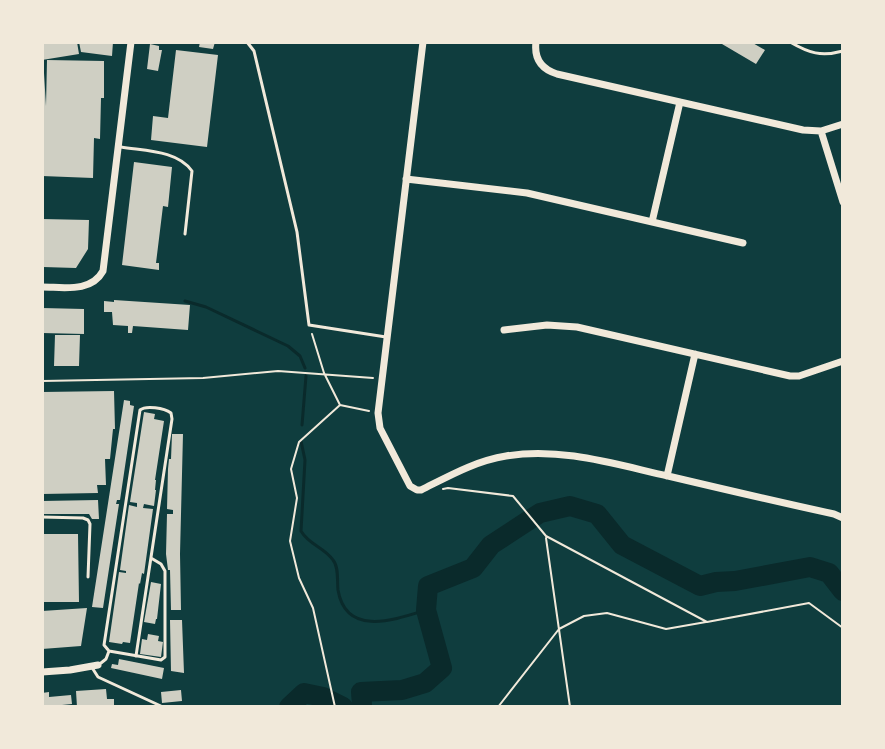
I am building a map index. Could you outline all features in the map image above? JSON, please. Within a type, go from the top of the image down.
[{"type":"street","points":[[42,287],[85,286],[101,276],[131,42]]},
{"type":"street","points":[[423,42],[378,413],[380,428],[410,486],[421,490],[477,462],[538,453],[587,458],[843,518]]},
{"type":"street","points":[[536,42],[537,59],[552,72],[803,130],[821,131],[843,124]]},
{"type":"street","points":[[652,222],[680,102]]},
{"type":"street","points":[[821,131],[843,202]]},
{"type":"street","points":[[406,179],[527,193],[743,243]]},
{"type":"street","points":[[504,330],[547,325],[577,327],[794,376],[843,361]]},
{"type":"street","points":[[667,476],[695,354]]},
{"type":"street","points":[[42,672],[94,665]]},
{"type":"lane","points":[[247,42],[254,51],[297,232],[309,325],[387,337]]},
{"type":"lane","points":[[790,42],[818,55],[843,51]]},
{"type":"lane","points":[[118,146],[170,156],[187,164],[192,171],[185,234]]},
{"type":"lane","points":[[136,656],[150,557],[172,415],[169,411],[145,407],[140,410],[104,645],[109,651],[136,656],[161,660],[165,657],[165,571],[150,557]]},
{"type":"lane","points":[[42,517],[88,520],[88,577]]},
{"type":"lane","points":[[109,651],[106,659],[94,665],[95,674],[163,707]]},
{"type":"path","points":[[309,325],[324,373],[340,405]]},
{"type":"path","points":[[42,381],[203,378],[278,371],[382,379]]},
{"type":"path","points":[[340,405],[378,413]]},
{"type":"path","points":[[335,707],[313,608],[299,578],[290,541],[297,498],[291,469],[299,442],[340,405]]},
{"type":"path","points":[[437,492],[448,488],[513,496],[546,536],[707,622]]},
{"type":"path","points":[[546,536],[570,707]]},
{"type":"path","points":[[498,707],[559,629],[584,616],[607,613],[666,629],[809,603],[843,628]]},
{"type":"building","points":[[42,42],[77,42],[79,54],[42,60]]},
{"type":"building","points":[[79,42],[113,42],[112,56],[81,52]]},
{"type":"building","points":[[200,42],[215,42],[213,49],[199,47]]},
{"type":"building","points":[[723,42],[751,42],[765,50],[756,64]]},
{"type":"building","points":[[150,44],[162,50],[158,71],[147,69]]},
{"type":"building","points":[[176,50],[218,55],[207,147],[151,140],[153,116],[168,118]]},
{"type":"building","points":[[47,60],[104,61],[104,98],[101,98],[100,139],[94,138],[93,178],[42,176],[42,74],[46,106]]},
{"type":"building","points":[[134,162],[172,167],[168,207],[163,206],[156,263],[159,263],[159,270],[122,265]]},
{"type":"building","points":[[42,219],[89,220],[88,249],[76,268],[43,267]]},
{"type":"building","points":[[104,301],[190,305],[188,330],[133,326],[132,333],[128,333],[128,326],[113,325],[112,312],[104,312]]},
{"type":"building","points":[[42,308],[84,309],[84,334],[42,333]]},
{"type":"building","points":[[55,335],[80,335],[79,366],[54,366]]},
{"type":"building","points":[[114,391],[115,429],[110,459],[105,459],[106,485],[97,485],[98,493],[42,494],[42,392]]},
{"type":"building","points":[[124,400],[134,406],[120,500],[116,504],[119,504],[103,608],[92,607]]},
{"type":"building","points":[[144,412],[155,414],[154,419],[164,421],[154,506],[144,504],[143,508],[153,509],[144,574],[139,583],[130,643],[122,644],[109,642],[119,572],[126,573],[120,570],[129,505],[137,507],[137,503],[130,502]]},
{"type":"building","points":[[172,434],[183,434],[181,610],[171,610],[170,570],[166,554],[167,514],[173,514],[173,510],[167,509]]},
{"type":"building","points":[[98,500],[99,519],[92,519],[89,514],[42,514],[42,501]]},
{"type":"building","points":[[42,534],[78,534],[79,602],[42,602]]},
{"type":"building","points":[[151,582],[161,584],[155,624],[144,622]]},
{"type":"building","points":[[87,608],[81,646],[42,649],[42,611]]},
{"type":"building","points":[[170,620],[182,620],[184,673],[171,671]]},
{"type":"building","points":[[148,634],[159,636],[158,641],[163,642],[161,657],[140,654],[142,639],[147,640]]},
{"type":"building","points":[[119,659],[164,668],[162,679],[111,668],[112,664],[118,665]]},
{"type":"building","points":[[106,689],[107,699],[114,699],[114,707],[77,707],[76,691]]},
{"type":"building","points":[[181,690],[182,701],[162,703],[161,692]]},
{"type":"building","points":[[49,692],[49,697],[71,695],[72,704],[42,707],[42,693]]},
{"type":"waterway","points":[[185,301],[206,307],[288,346],[300,356],[305,368]]},
{"type":"waterway","points":[[302,425],[306,376]]},
{"type":"waterway","points":[[301,441],[305,460],[301,531],[335,563],[343,605],[361,620],[373,621],[400,618],[426,610]]},
{"type":"waterway","points":[[360,707],[361,692],[402,690],[425,683],[442,668],[426,610],[428,586],[473,568],[491,545],[540,513],[570,506],[597,514],[622,545],[700,586],[810,567],[829,573],[843,591]]},
{"type":"waterway","points":[[289,707],[304,693],[323,697],[343,707]]}]
